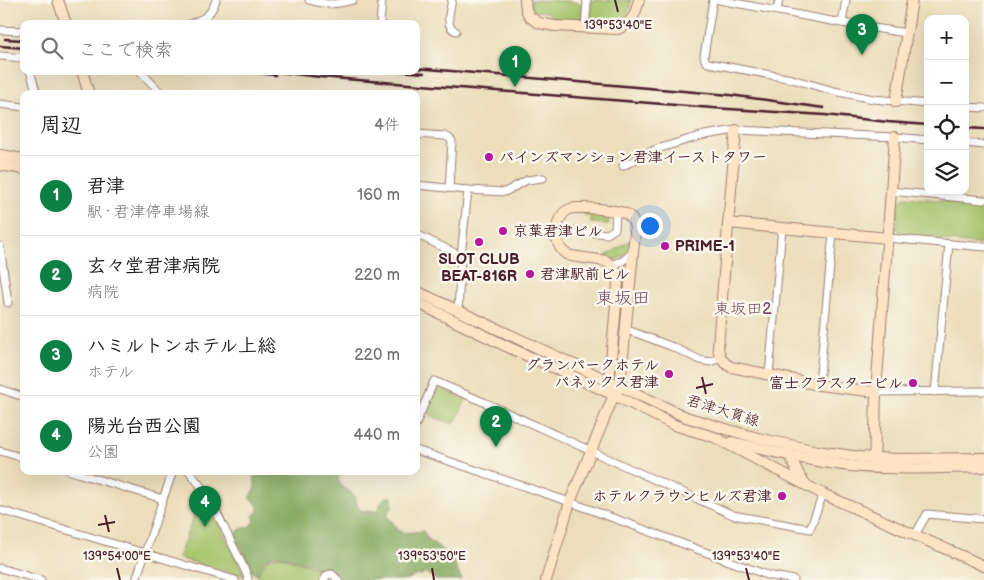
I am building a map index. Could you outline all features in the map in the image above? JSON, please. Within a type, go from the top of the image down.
[{"type":"street","points":[[58,0],[65,20]]},
{"type":"street","points":[[199,20],[210,13],[216,0]]},
{"type":"street","points":[[309,0],[323,4],[342,4],[354,0]]},
{"type":"street","points":[[380,20],[382,0]]},
{"type":"street","points":[[452,0],[449,24],[453,31],[456,31]]},
{"type":"street","points":[[525,0],[526,10],[530,17],[539,24],[618,29],[635,16],[638,1]]},
{"type":"street","points":[[585,28],[586,0]]},
{"type":"street","points":[[712,0],[704,56],[708,63],[792,79],[834,91],[873,99],[924,104]]},
{"type":"street","points":[[719,0],[906,33]]},
{"type":"street","points":[[777,10],[779,0]]},
{"type":"street","points":[[842,23],[846,0]]},
{"type":"street","points":[[896,102],[912,0]]},
{"type":"street","points":[[0,30],[20,31]]},
{"type":"street","points":[[0,56],[20,58]]},
{"type":"street","points":[[31,75],[35,90]]},
{"type":"street","points":[[83,75],[88,90]]},
{"type":"street","points":[[144,75],[158,90]]},
{"type":"street","points":[[0,104],[20,106]]},
{"type":"street","points":[[969,106],[984,108]]},
{"type":"street","points":[[736,130],[718,346],[719,356],[724,363],[731,367],[819,385],[876,392],[984,391]]},
{"type":"street","points":[[623,166],[654,150],[690,138],[736,130],[924,140]]},
{"type":"street","points":[[420,134],[445,136],[452,141],[449,188]]},
{"type":"street","points":[[875,462],[876,392],[895,137]]},
{"type":"street","points":[[969,143],[984,145]]},
{"type":"street","points":[[0,155],[20,158]]},
{"type":"street","points":[[0,165],[20,168]]},
{"type":"street","points":[[420,185],[505,192],[527,180],[543,178]]},
{"type":"street","points":[[458,311],[461,256],[468,190]]},
{"type":"street","points":[[890,191],[984,200]]},
{"type":"street","points":[[546,580],[570,502],[617,391],[626,330],[635,226],[627,214],[616,211],[570,209],[559,220],[557,229],[557,240],[562,252],[566,255],[606,261],[611,264],[617,274],[618,283],[608,382]]},
{"type":"street","points":[[557,229],[607,234],[615,229],[616,211]]},
{"type":"street","points":[[728,223],[984,247]]},
{"type":"street","points":[[769,375],[782,228]]},
{"type":"street","points":[[819,385],[833,233]]},
{"type":"street","points":[[420,236],[461,256]]},
{"type":"street","points":[[936,392],[949,244]]},
{"type":"street","points":[[0,246],[8,302]]},
{"type":"street","points":[[611,264],[618,264],[633,251]]},
{"type":"street","name":"君津大貫線","points":[[420,293],[608,382],[617,391],[674,425],[714,437],[823,494],[984,566]]},
{"type":"street","name":"君津大貫線","points":[[420,304],[506,346],[617,391],[686,417],[729,430],[784,443],[801,478],[812,488]]},
{"type":"street","points":[[626,330],[700,360],[710,362],[720,358]]},
{"type":"street","points":[[420,414],[434,381],[486,402],[732,515],[810,529],[823,494]]},
{"type":"street","points":[[0,389],[20,396]]},
{"type":"street","points":[[714,437],[790,456],[858,466],[897,459],[984,458]]},
{"type":"street","points":[[784,443],[816,451],[860,457],[898,468],[984,467]]},
{"type":"street","points":[[0,450],[20,457]]},
{"type":"street","points":[[420,451],[570,502],[767,575],[794,580]]},
{"type":"street","points":[[83,475],[163,499]]},
{"type":"street","points":[[136,580],[172,475]]},
{"type":"street","points":[[192,475],[209,497],[248,580]]},
{"type":"street","points":[[0,510],[235,580]]},
{"type":"street","points":[[915,535],[927,514],[984,519]]},
{"type":"street","points":[[0,568],[42,580]]},
{"type":"street","points":[[324,580],[327,575],[332,574],[338,580]]},
{"type":"green space","points":[[531,0],[565,1],[582,4],[580,23],[558,21],[547,12],[534,11]]},
{"type":"green space","points":[[592,0],[631,0],[627,15],[618,22],[590,23]]},
{"type":"green space","points":[[905,197],[984,204],[984,245],[904,236],[896,229],[897,204]]},
{"type":"green space","points":[[584,213],[609,215],[609,224],[591,223],[591,216],[585,216]]},
{"type":"green space","points":[[631,240],[629,250],[622,257],[615,260],[606,256]]},
{"type":"green space","points":[[440,388],[466,400],[454,424],[431,416],[428,409],[437,390]]},
{"type":"green space","points":[[254,475],[338,475],[341,487],[356,497],[357,506],[362,511],[376,511],[385,497],[392,497],[393,506],[387,514],[399,530],[404,533],[423,531],[428,539],[452,557],[462,580],[436,580],[424,572],[422,575],[413,576],[406,580],[340,580],[328,567],[323,573],[314,566],[279,555],[266,559],[257,574],[254,574],[250,570],[242,549],[236,542],[235,536],[240,529],[250,526],[255,521],[253,516],[259,509],[256,503],[249,498],[255,488]]},
{"type":"green space","points":[[204,495],[244,574],[241,576],[178,558],[201,497]]},
{"type":"green space","points":[[280,556],[323,571],[324,575],[321,580],[256,580],[268,559]]},
{"type":"railway","points":[[5,39],[20,40]]},
{"type":"railway","points":[[0,46],[20,48]]},
{"type":"railway","points":[[420,68],[730,95],[824,108]]},
{"type":"railway","points":[[420,73],[424,73]]},
{"type":"railway","points":[[303,75],[713,108],[825,115],[924,125]]},
{"type":"railway","points":[[969,128],[984,129]]},
{"type":"place","name":"ハミルトンホテル上総","points":[[862,55]]},
{"type":"place","name":"君津","points":[[515,87]]},
{"type":"place","name":"パインズマンション君津イーストタワー","points":[[489,157]]},
{"type":"place","name":"京葉君津ビル","points":[[503,231]]},
{"type":"place","name":"SLOT CLUB BEAT-816R","points":[[479,242]]},
{"type":"place","name":"PRIME-1","points":[[665,246]]},
{"type":"place","name":"君津駅前ビル","points":[[530,274]]},
{"type":"place","name":"グランパークホテル パネックス君津","points":[[669,374]]},
{"type":"place","name":"富士クラスタービル","points":[[913,383]]},
{"type":"place","name":"玄々堂君津病院","points":[[496,447]]},
{"type":"place","name":"ホテルクラウンヒルズ君津","points":[[782,496]]},
{"type":"place","name":"陽光台西公園","points":[[205,527]]},
{"type":"district","name":"東坂田","points":[[623,298]]},
{"type":"district","name":"東坂田2","points":[[743,309]]}]
